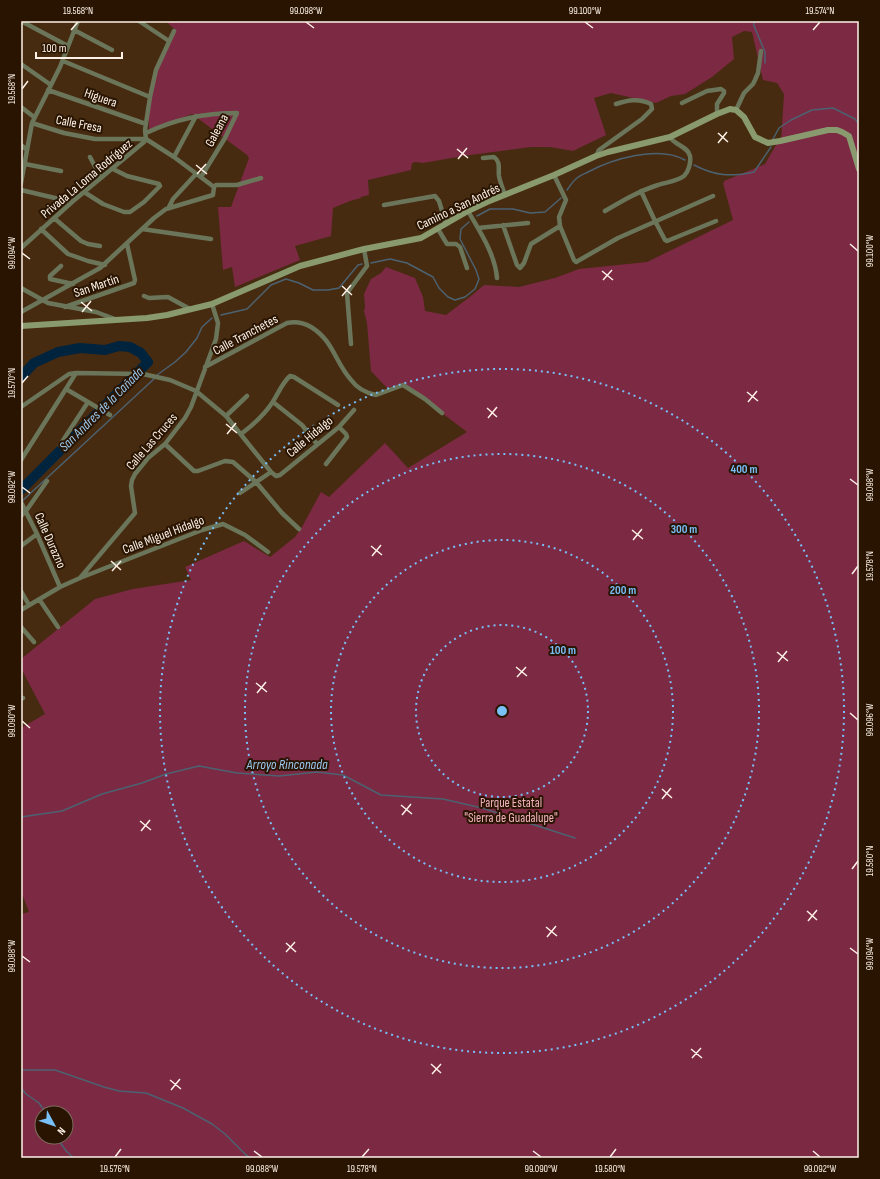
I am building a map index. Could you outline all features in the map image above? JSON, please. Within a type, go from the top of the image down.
[{"type":"street","points":[[21,21],[68,46]]},
{"type":"street","points":[[21,180],[34,117],[63,61],[78,21]]},
{"type":"street","points":[[139,21],[168,41]]},
{"type":"street","points":[[74,30],[112,50]]},
{"type":"street","points":[[174,31],[157,66],[145,130],[146,139],[174,157],[214,187]]},
{"type":"street","points":[[761,51],[758,73],[753,84],[744,94],[736,110],[744,116],[754,136],[758,140],[772,143],[828,130],[837,130],[849,136],[859,169]]},
{"type":"street","points":[[63,61],[150,97]]},
{"type":"street","points":[[21,64],[51,85]]},
{"type":"street","points":[[682,103],[707,91],[721,89],[724,93],[717,104],[717,114]]},
{"type":"street","name":"Higuera","points":[[48,90],[146,124]]},
{"type":"street","points":[[596,156],[599,150],[642,119],[652,109],[650,104],[639,100],[625,101],[616,104]]},
{"type":"street","points":[[21,107],[34,117]]},
{"type":"street","name":"Camino a San Andrés","points":[[21,326],[147,318],[167,315],[212,304],[292,269],[364,249],[421,238],[468,211],[596,156],[670,137],[717,114],[730,109],[736,110]]},
{"type":"street","name":"Galeana","points":[[170,207],[174,199],[198,175],[225,138],[237,113],[215,113],[196,116]]},
{"type":"street","points":[[146,133],[196,116]]},
{"type":"street","points":[[174,157],[196,116]]},
{"type":"street","name":"Calle Fresa","points":[[32,123],[64,133],[95,139],[146,139]]},
{"type":"street","points":[[605,211],[641,191],[658,184],[675,180],[687,173],[690,165],[690,156],[688,151],[670,137]]},
{"type":"street","name":"Privada La Loma Rodríguez","points":[[21,248],[72,202],[141,146],[146,139]]},
{"type":"street","points":[[21,146],[27,150]]},
{"type":"street","points":[[90,156],[101,178]]},
{"type":"street","points":[[483,158],[494,157],[498,160],[499,176],[505,195]]},
{"type":"street","points":[[25,164],[61,171]]},
{"type":"street","points":[[84,192],[103,204],[124,212],[130,212],[144,202],[160,186],[159,184],[127,176],[113,169]]},
{"type":"street","points":[[554,175],[566,200],[559,217],[560,226],[576,262],[618,238],[713,196]]},
{"type":"street","points":[[214,187],[216,185],[237,185],[261,178]]},
{"type":"street","points":[[21,312],[105,265],[154,218],[170,207],[213,194],[214,187]]},
{"type":"street","points":[[21,190],[72,202]]},
{"type":"street","points":[[641,191],[664,240],[667,241],[716,221]]},
{"type":"street","points":[[384,205],[435,196],[446,224]]},
{"type":"street","points":[[468,211],[490,251],[497,270],[497,278]]},
{"type":"street","points":[[54,218],[84,243],[100,246]]},
{"type":"street","points":[[478,228],[528,223]]},
{"type":"street","points":[[503,225],[517,265],[520,268],[524,263],[531,244],[560,226]]},
{"type":"street","points":[[41,229],[72,256],[105,265]]},
{"type":"street","points":[[142,229],[211,239]]},
{"type":"street","points":[[438,229],[447,244],[456,244],[460,247],[467,268]]},
{"type":"street","name":"San Martín","points":[[65,307],[134,282],[127,244]]},
{"type":"street","points":[[351,344],[347,293],[367,266],[364,249]]},
{"type":"street","points":[[61,266],[50,276],[50,279],[73,284]]},
{"type":"street","points":[[21,288],[48,304],[96,312],[117,320]]},
{"type":"street","points":[[144,296],[149,298],[168,297],[190,309]]},
{"type":"street","name":"Calle Las Cruces","points":[[80,578],[104,549],[133,518],[135,508],[131,486],[135,474],[148,458],[165,444],[188,413],[218,329],[212,304]]},
{"type":"street","name":"Calle Tranchetes","points":[[205,367],[287,324],[300,323],[307,325],[323,335],[333,349],[348,377],[357,386],[376,395],[403,385],[425,399],[442,413]]},
{"type":"street","points":[[21,460],[76,373]]},
{"type":"street","points":[[21,406],[66,374],[143,374],[170,380],[196,391],[226,416],[271,472],[240,493]]},
{"type":"street","points":[[241,434],[255,424],[273,402],[290,376],[294,376],[338,405]]},
{"type":"street","points":[[66,389],[110,415]]},
{"type":"street","points":[[226,416],[247,396]]},
{"type":"street","points":[[60,445],[88,402]]},
{"type":"street","points":[[273,402],[302,425],[317,444]]},
{"type":"street","name":"Calle Hidalgo","points":[[271,472],[276,476],[280,475],[339,427],[354,410]]},
{"type":"street","points":[[326,464],[347,437],[339,427]]},
{"type":"street","points":[[165,444],[194,471],[228,461],[237,464],[256,482],[282,513],[299,529]]},
{"type":"street","points":[[21,516],[47,481]]},
{"type":"street","name":"Calle Durazno","points":[[21,502],[60,587]]},
{"type":"street","name":"Calle Miguel Hidalgo","points":[[21,610],[60,587],[80,578],[202,530],[223,524],[245,535],[268,552]]},
{"type":"street","points":[[21,546],[37,534]]},
{"type":"street","points":[[21,591],[29,605]]},
{"type":"street","points":[[39,599],[58,627]]},
{"type":"street","points":[[21,626],[34,642]]},
{"type":"green space","name":"Parque Estatal \"Sierra de Guadalupe\"","points":[[166,21],[859,21],[859,1158],[21,1158],[21,914],[29,912],[21,891],[21,728],[45,714],[21,668],[21,659],[95,599],[133,589],[191,580],[185,567],[244,541],[270,557],[295,537],[321,492],[329,497],[385,443],[408,468],[467,432],[409,388],[399,385],[387,388],[371,371],[367,323],[364,311],[364,294],[371,279],[381,273],[386,267],[415,278],[423,297],[425,311],[446,315],[484,285],[519,287],[555,278],[579,269],[647,262],[733,220],[723,183],[724,181],[765,164],[777,143],[781,142],[784,94],[777,83],[763,80],[752,32],[744,31],[732,37],[734,59],[712,77],[685,94],[671,96],[656,103],[611,93],[594,98],[606,135],[573,151],[550,147],[531,147],[423,163],[416,162],[412,163],[411,170],[368,180],[369,195],[333,208],[331,236],[295,246],[300,260],[235,287],[232,267],[223,270],[218,207],[231,207],[249,158],[192,114],[149,130],[149,107],[157,70],[175,30]]},
{"type":"waterway","points":[[754,21],[754,26],[765,52],[765,63]]},
{"type":"waterway","points":[[773,139],[779,128],[791,120],[812,110],[833,108],[855,119],[859,124]]},
{"type":"waterway","points":[[694,165],[716,173],[730,175],[754,172],[771,147]]},
{"type":"waterway","points":[[567,190],[581,175],[598,167],[622,159],[649,154],[662,154],[685,160]]},
{"type":"waterway","points":[[477,216],[490,209],[513,209],[530,213],[545,212],[561,198]]},
{"type":"waterway","points":[[371,263],[390,259],[407,263],[433,277],[439,288],[448,297],[455,300],[465,297],[475,289],[479,279],[460,239],[461,229],[469,222]]},
{"type":"waterway","points":[[221,315],[247,309],[271,285],[286,279],[299,283],[313,290],[339,288],[358,265],[362,264]]},
{"type":"waterway","points":[[157,375],[186,352],[197,338],[202,327],[212,318]]},
{"type":"waterway","name":"San Andres de la Cañada","points":[[21,377],[34,363],[58,352],[80,348],[105,350],[119,346],[130,347],[141,353],[148,362],[21,490]]},
{"type":"waterway","points":[[21,502],[155,378]]},
{"type":"waterway","name":"Arroyo Rinconada","points":[[21,817],[62,811],[102,794],[142,783],[166,774],[199,766],[237,773],[279,776],[317,772],[343,775],[381,795],[443,799],[482,808],[575,838]]},
{"type":"waterway","name":"Arroyo Rinconada","points":[[21,1070],[55,1070],[119,1091],[146,1093],[183,1108],[212,1124],[251,1158]]},
{"type":"waterway","name":"Arroyo Rinconada","points":[[21,1088],[26,1094],[40,1105]]},
{"type":"waterway","name":"Arroyo Rinconada","points":[[62,1145],[74,1158]]}]
